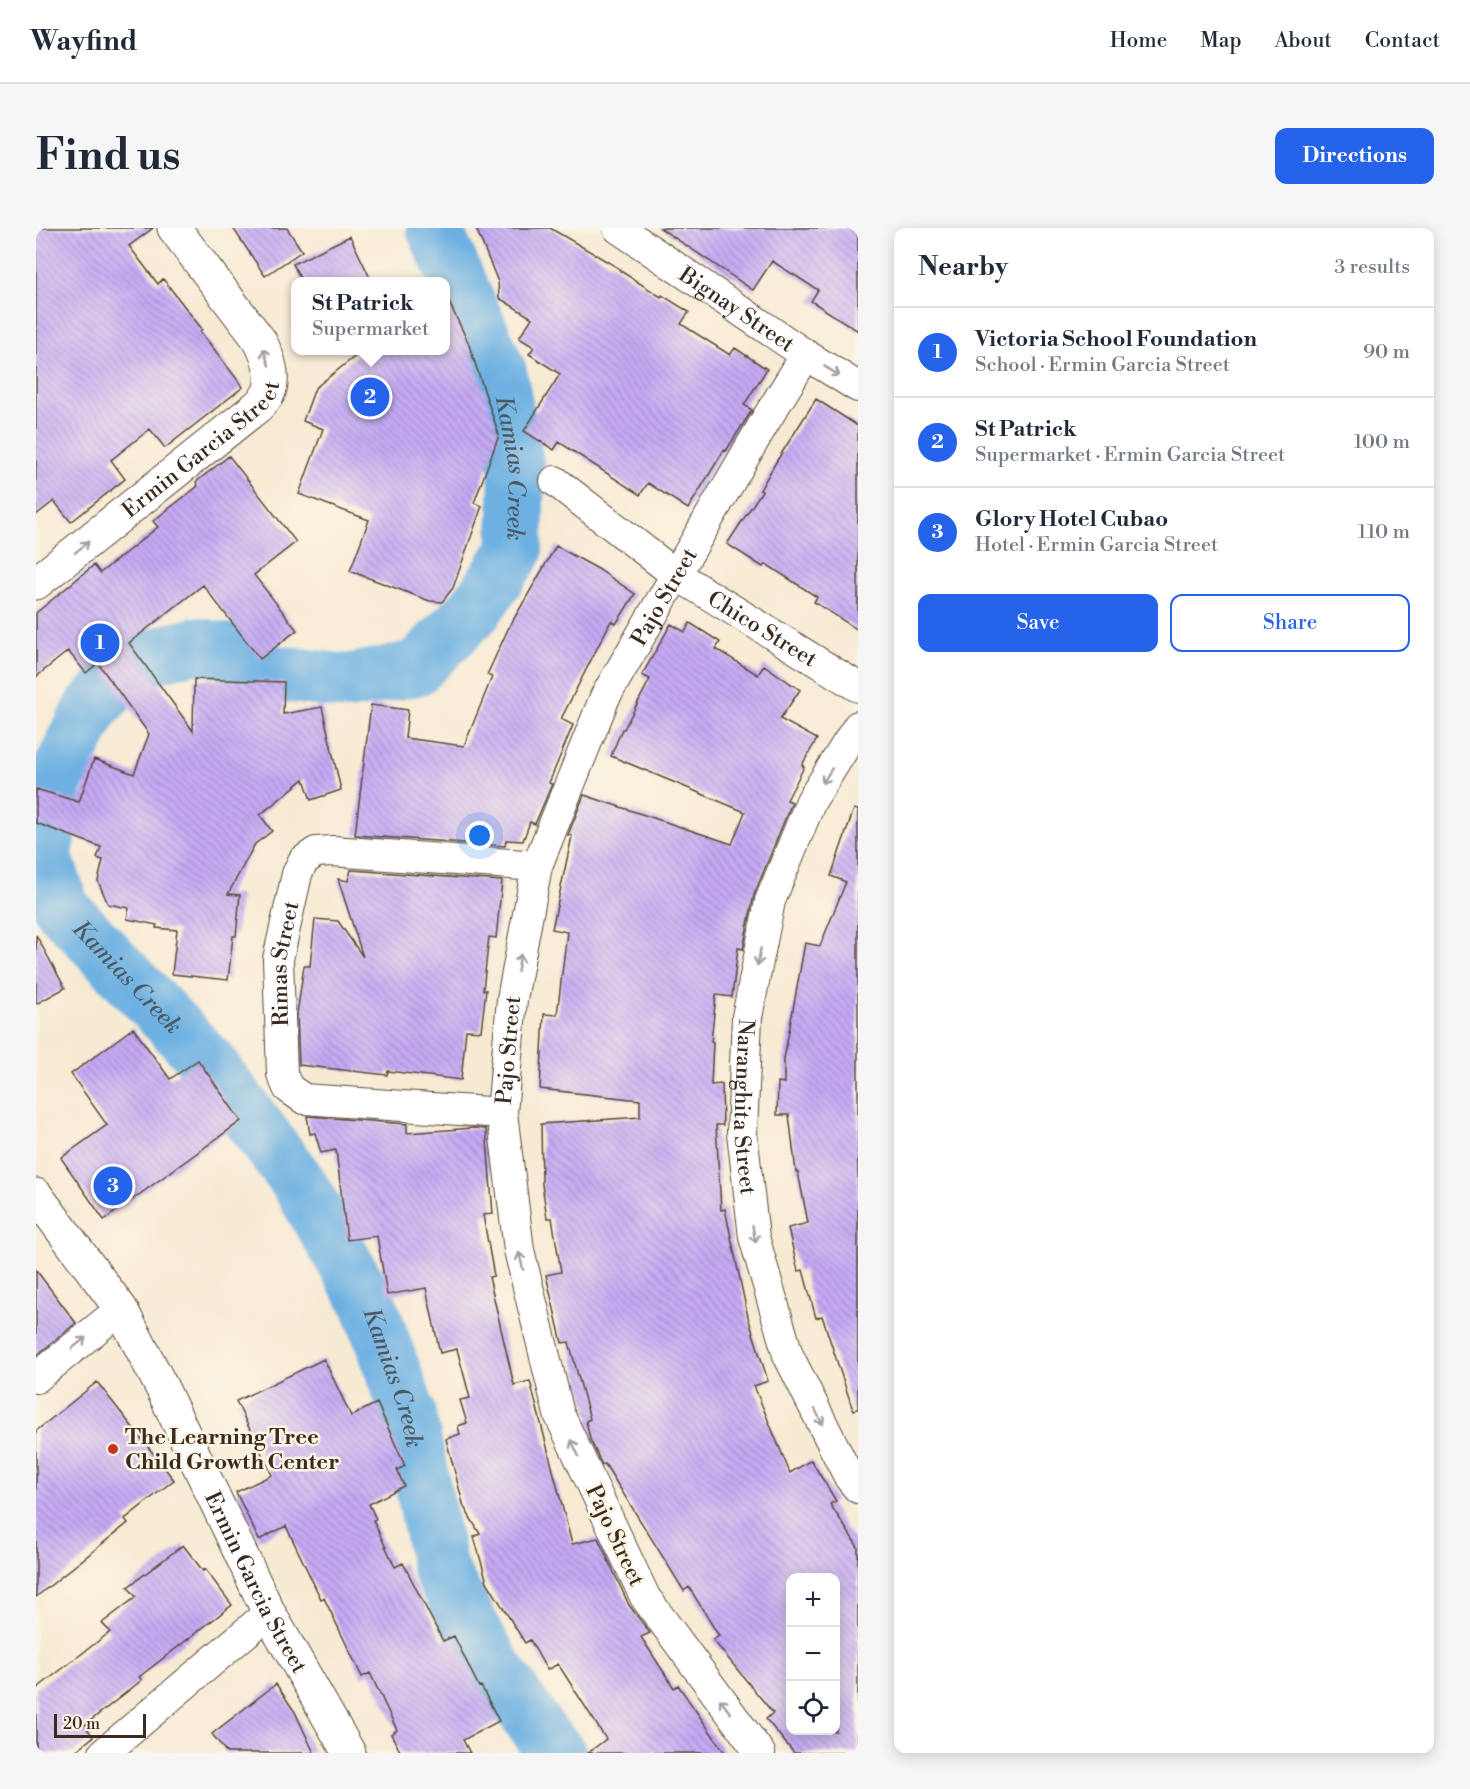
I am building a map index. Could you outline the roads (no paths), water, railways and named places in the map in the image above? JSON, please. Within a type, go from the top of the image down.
[{"type":"street","name":"Ermin Garcia Street","points":[[36,583],[258,406],[268,394],[271,378],[269,359],[260,341],[174,228]]},
{"type":"street","name":"Bignay Street","points":[[618,228],[806,356],[858,387]]},
{"type":"street","name":"Pajo Street","points":[[760,1753],[645,1597],[559,1414],[519,1250],[502,1113],[512,999],[537,866],[605,697],[675,574],[806,356]]},
{"type":"street","name":"Chico Street","points":[[555,481],[675,574],[858,687]]},
{"type":"street","name":"Naranghita Street","points":[[858,726],[811,801],[770,901],[747,1017],[742,1132],[754,1237],[788,1355],[849,1477],[858,1488]]},
{"type":"street","name":"Rimas Street","points":[[502,1113],[304,1099],[288,1088],[282,1074],[278,959],[297,874],[303,861],[316,852],[332,851],[537,866]]},
{"type":"street","name":"Ermin Garcia Street","points":[[36,1195],[121,1309],[162,1388],[269,1612],[349,1753]]},
{"type":"street","points":[[36,1378],[121,1309]]},
{"type":"street","points":[[104,1753],[269,1612]]},
{"type":"waterway","name":"Kamias Creek","points":[[434,228],[499,372],[517,468],[515,551],[474,611],[416,668],[348,682],[268,672],[238,654],[195,645],[135,661],[92,708],[53,785],[45,858],[62,908],[208,1062],[298,1182],[369,1304],[408,1413],[440,1570],[494,1666],[543,1737],[558,1753]]},
{"type":"place","name":"St Patrick","points":[[370,397]]},
{"type":"place","name":"Victoria School Foundation","points":[[100,643]]},
{"type":"place","name":"Glory Hotel Cubao","points":[[113,1186]]},
{"type":"place","name":"The Learning Tree Child Growth Center","points":[[113,1449]]}]
